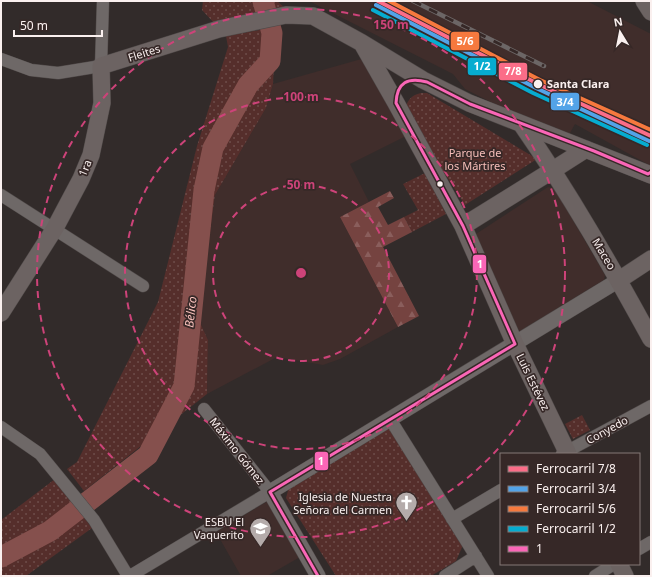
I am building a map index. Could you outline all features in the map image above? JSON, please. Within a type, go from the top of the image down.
[{"type":"main road","points":[[644,1],[651,12]]},
{"type":"main road","name":"Fleites","points":[[101,66],[219,29],[286,15],[313,16],[362,43]]},
{"type":"main road","points":[[362,43],[422,80],[469,103],[650,174]]},
{"type":"main road","name":"Luis Estévez","points":[[362,43],[463,226],[515,344],[566,453]]},
{"type":"main road","name":"1ra","points":[[1,314],[54,228],[81,179],[91,155],[102,103],[101,66]]},
{"type":"main road","points":[[396,103],[397,92],[402,85],[410,80],[422,80]]},
{"type":"main road","points":[[522,125],[553,170]]},
{"type":"main road","points":[[463,226],[586,149]]},
{"type":"main road","name":"Maceo","points":[[553,170],[619,280],[651,339]]},
{"type":"main road","points":[[619,280],[651,259]]},
{"type":"main road","points":[[620,565],[625,576]]},
{"type":"street","name":"1ra","points":[[101,66],[103,1]]},
{"type":"street","name":"Fleites","points":[[1,58],[31,70],[58,73],[101,66]]},
{"type":"street","points":[[1,195],[143,286]]},
{"type":"street","points":[[1,428],[40,454],[94,520],[129,576],[390,420],[619,280]]},
{"type":"street","name":"Conyedo","points":[[566,453],[651,406]]},
{"type":"street","name":"Máximo Gómez","points":[[204,410],[270,492],[318,576]]},
{"type":"street","points":[[390,420],[488,576]]},
{"type":"street","points":[[452,519],[500,491]]},
{"type":"street","points":[[640,548],[651,542]]},
{"type":"street","points":[[445,576],[476,556]]},
{"type":"street","points":[[595,576],[612,565]]},
{"type":"shaded area","points":[[309,1],[587,1],[651,34],[651,166],[575,124],[566,140],[465,89],[453,74]]},
{"type":"shaded area","points":[[365,58],[406,136],[350,164],[369,202],[340,217],[398,327],[340,359],[323,365],[277,357],[207,394],[208,340],[199,320],[215,195],[266,108],[273,84]]},
{"type":"shaded area","points":[[548,187],[554,188],[605,275],[604,280],[520,331],[514,328],[476,234]]},
{"type":"shaded area","name":"ESBU El Vaquerito","points":[[268,501],[300,557],[267,576],[241,576],[216,532]]},
{"type":"green space","points":[[203,1],[277,1],[285,8],[214,23],[202,10]]},
{"type":"green space","points":[[276,27],[273,84],[266,108],[215,195],[199,320],[208,340],[207,394],[84,491],[67,469],[77,462],[158,302],[197,146],[228,47],[226,36]]},
{"type":"green space","name":"Parque de los Mártires","points":[[427,93],[537,159],[465,205],[405,112],[410,99],[414,95]]},
{"type":"green space","points":[[425,173],[446,214],[412,232],[404,217],[418,210],[403,184]]},
{"type":"green space","points":[[390,191],[394,198],[378,207],[388,225],[404,217],[412,232],[383,247],[419,316],[398,327],[340,217]]},
{"type":"green space","points":[[582,415],[590,430],[573,439],[565,424]]},
{"type":"green space","points":[[384,428],[394,430],[463,545],[456,561],[431,576],[336,576],[286,498],[289,487]]},
{"type":"green space","points":[[55,479],[92,528],[26,576],[1,576],[1,520]]},
{"type":"waterway","name":"Bélico","points":[[1,557],[50,531],[148,455],[184,386],[204,190],[213,148],[248,85],[270,61],[272,33],[263,1]]},
{"type":"railway","points":[[413,1],[544,66]]},
{"type":"rail line","name":"7/8","points":[[378,1],[538,84],[651,136]]},
{"type":"rail line","name":"5/6","points":[[389,1],[540,80],[651,130]]},
{"type":"rail line","name":"3/4","points":[[376,5],[536,88],[649,141]]},
{"type":"rail line","name":"1/2","points":[[373,10],[533,93],[647,145]]},
{"type":"transit line","name":"1","points":[[318,576],[270,492],[515,344],[463,226],[396,103],[401,86],[414,80],[427,82],[470,104],[594,151],[648,174],[651,172]]},
{"type":"place","name":"Santa Clara","points":[[538,84]]},
{"type":"place","name":"Iglesia de Nuestra Señora del Carmen","points":[[407,522]]},
{"type":"place","name":"ESBU El Vaquerito","points":[[260,548]]}]
